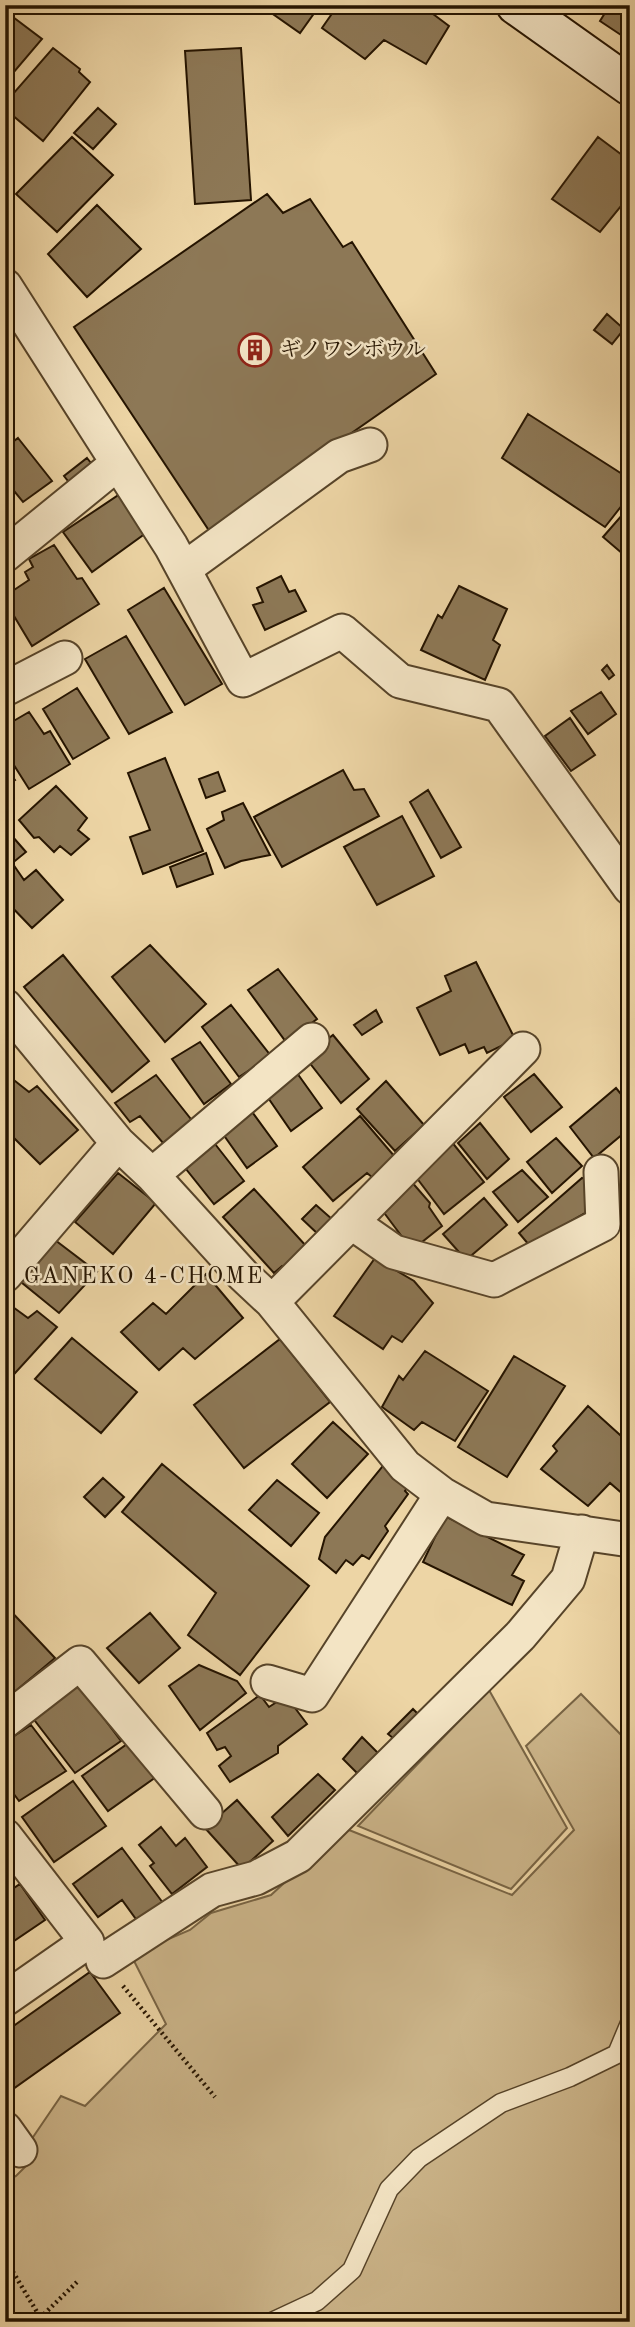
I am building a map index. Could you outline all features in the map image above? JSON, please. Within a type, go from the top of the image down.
[{"type":"main road","points":[[516,5],[630,86]]},
{"type":"street","points":[[5,286],[184,569],[243,680],[342,631],[400,681],[499,705],[630,888]]},
{"type":"street","points":[[184,569],[339,456],[370,445]]},
{"type":"street","points":[[5,555],[118,463]]},
{"type":"street","points":[[5,689],[65,658]]},
{"type":"street","points":[[5,1006],[118,1143],[152,1175],[243,1275],[272,1302],[405,1466],[442,1494],[486,1519],[630,1540]]},
{"type":"street","points":[[152,1175],[313,1040]]},
{"type":"street","points":[[272,1302],[523,1049]]},
{"type":"street","points":[[5,1275],[118,1143]]},
{"type":"street","points":[[351,1222],[394,1252],[494,1280],[604,1224],[601,1172]]},
{"type":"street","points":[[268,1682],[312,1695],[442,1494]]},
{"type":"street","points":[[103,1961],[212,1890],[256,1878],[299,1856],[520,1636],[568,1578],[582,1532]]},
{"type":"street","points":[[5,1721],[80,1662],[205,1812]]},
{"type":"street","points":[[5,1836],[87,1942],[5,1999]]},
{"type":"lane","points":[[272,2322],[317,2301],[352,2270],[389,2189],[419,2158],[502,2103],[570,2077],[617,2054],[630,2023]]},
{"type":"path","points":[[103,1961],[215,2097]]},
{"type":"path","points":[[10,2267],[41,2320],[78,2281]]},
{"type":"shaded area","points":[[489,1690],[567,1828],[511,1889],[358,1826]]},
{"type":"shaded area","points":[[581,1694],[630,1744],[630,2322],[5,2322],[5,2182],[16,2176],[29,2163],[29,2143],[61,2096],[85,2106],[166,2024],[131,1955],[190,1930],[211,1913],[271,1895],[344,1828],[512,1895],[574,1830],[526,1746]]},
{"type":"building","points":[[260,5],[320,5],[300,33]]},
{"type":"building","points":[[338,5],[421,5],[449,26],[426,64],[384,40],[365,59],[322,28]]},
{"type":"building","points":[[610,5],[630,5],[630,41],[600,21]]},
{"type":"building","points":[[5,11],[42,39],[8,79],[5,77]]},
{"type":"building","points":[[53,48],[80,69],[79,72],[90,82],[43,141],[5,109],[5,103]]},
{"type":"building","points":[[241,48],[251,200],[195,204],[185,51]]},
{"type":"building","points":[[98,108],[116,124],[93,149],[74,133]]},
{"type":"building","points":[[72,137],[113,175],[57,232],[16,194]]},
{"type":"building","points":[[598,137],[630,161],[630,195],[600,232],[552,199]]},
{"type":"building","name":"ギノワンボウル","points":[[267,194],[283,213],[310,199],[343,247],[352,242],[436,374],[210,532],[74,327]]},
{"type":"building","points":[[97,205],[141,249],[87,297],[48,254]]},
{"type":"building","points":[[607,314],[624,329],[612,344],[594,330]]},
{"type":"building","points":[[528,414],[630,479],[630,495],[605,527],[502,458]]},
{"type":"building","points":[[18,438],[52,481],[23,502],[5,480],[5,448]]},
{"type":"building","points":[[87,458],[95,468],[72,486],[64,476]]},
{"type":"building","points":[[120,494],[146,533],[92,572],[63,532]]},
{"type":"building","points":[[630,506],[630,560],[603,537]]},
{"type":"building","points":[[54,545],[77,579],[82,578],[99,604],[32,646],[5,601],[5,596],[29,580],[25,572],[33,567],[29,559]]},
{"type":"building","points":[[281,576],[289,592],[295,590],[306,611],[265,630],[253,605],[263,602],[257,588]]},
{"type":"building","points":[[459,586],[507,609],[493,640],[500,645],[485,680],[421,650],[438,615],[442,618]]},
{"type":"building","points":[[164,588],[222,684],[185,705],[128,610]]},
{"type":"building","points":[[126,636],[172,712],[129,734],[85,659]]},
{"type":"building","points":[[607,665],[614,675],[609,679],[602,670]]},
{"type":"building","points":[[77,688],[109,738],[73,759],[43,709]]},
{"type":"building","points":[[601,692],[616,714],[588,734],[571,711]]},
{"type":"building","points":[[29,712],[44,734],[50,731],[70,764],[29,789],[5,751],[5,726]]},
{"type":"building","points":[[570,718],[595,755],[571,771],[545,736]]},
{"type":"building","points":[[165,758],[203,851],[143,874],[130,837],[150,830],[128,773]]},
{"type":"building","points":[[5,767],[15,780],[5,787]]},
{"type":"building","points":[[343,770],[354,790],[364,789],[379,816],[282,867],[254,817]]},
{"type":"building","points":[[218,772],[225,791],[206,798],[199,779]]},
{"type":"building","points":[[56,786],[87,818],[78,830],[89,839],[71,855],[60,846],[54,852],[39,837],[34,838],[19,820]]},
{"type":"building","points":[[428,790],[461,847],[441,858],[410,802]]},
{"type":"building","points":[[243,803],[270,855],[241,861],[225,868],[207,829],[224,820],[222,812]]},
{"type":"building","points":[[402,816],[434,876],[377,905],[344,847]]},
{"type":"building","points":[[5,828],[26,852],[5,869]]},
{"type":"building","points":[[206,853],[213,874],[177,887],[170,867]]},
{"type":"building","points":[[15,867],[24,880],[36,870],[63,900],[32,928],[5,900],[5,875]]},
{"type":"building","points":[[150,945],[206,1004],[165,1042],[112,977]]},
{"type":"building","points":[[63,955],[149,1061],[112,1092],[24,987]]},
{"type":"building","points":[[476,962],[515,1039],[487,1053],[484,1047],[469,1053],[465,1044],[440,1055],[417,1008],[451,991],[445,976]]},
{"type":"building","points":[[278,969],[317,1019],[286,1042],[248,990]]},
{"type":"building","points":[[231,1005],[271,1056],[239,1077],[202,1027]]},
{"type":"building","points":[[376,1010],[382,1022],[362,1035],[354,1025]]},
{"type":"building","points":[[333,1035],[369,1079],[341,1103],[305,1057]]},
{"type":"building","points":[[200,1042],[231,1084],[204,1104],[172,1059]]},
{"type":"building","points":[[292,1066],[322,1108],[291,1131],[262,1089]]},
{"type":"building","points":[[534,1074],[562,1107],[531,1132],[504,1097]]},
{"type":"building","points":[[156,1075],[194,1123],[163,1143],[140,1116],[130,1122],[115,1103]]},
{"type":"building","points":[[10,1077],[29,1092],[37,1086],[78,1130],[40,1164],[5,1129],[5,1082]]},
{"type":"building","points":[[386,1081],[424,1125],[395,1151],[357,1109]]},
{"type":"building","points":[[616,1088],[630,1105],[630,1128],[594,1158],[570,1127]]},
{"type":"building","points":[[247,1105],[277,1146],[247,1168],[218,1127]]},
{"type":"building","points":[[360,1116],[395,1157],[373,1178],[367,1173],[333,1201],[303,1167]]},
{"type":"building","points":[[480,1123],[509,1159],[487,1179],[458,1143]]},
{"type":"building","points":[[208,1135],[244,1181],[214,1204],[178,1159]]},
{"type":"building","points":[[556,1138],[582,1166],[552,1193],[527,1162]]},
{"type":"building","points":[[451,1141],[484,1182],[444,1214],[410,1169]]},
{"type":"building","points":[[522,1170],[548,1197],[518,1222],[493,1192]]},
{"type":"building","points":[[118,1173],[156,1203],[113,1254],[75,1222]]},
{"type":"building","points":[[582,1178],[591,1181],[592,1209],[529,1245],[519,1233]]},
{"type":"building","points":[[410,1180],[430,1203],[429,1207],[442,1226],[412,1250],[379,1206]]},
{"type":"building","points":[[254,1189],[307,1247],[285,1269],[282,1266],[274,1273],[223,1217]]},
{"type":"building","points":[[484,1198],[507,1225],[466,1260],[443,1234]]},
{"type":"building","points":[[316,1205],[333,1220],[319,1235],[302,1219]]},
{"type":"building","points":[[55,1240],[97,1272],[59,1313],[21,1282]]},
{"type":"building","points":[[375,1258],[414,1281],[433,1303],[402,1342],[392,1336],[383,1349],[334,1316]]},
{"type":"building","points":[[206,1274],[243,1318],[195,1359],[183,1348],[159,1370],[121,1332],[153,1303],[166,1314]]},
{"type":"building","points":[[6,1302],[28,1318],[37,1311],[57,1327],[7,1382]]},
{"type":"building","points":[[72,1338],[137,1392],[101,1433],[35,1379]]},
{"type":"building","points":[[280,1339],[330,1402],[244,1468],[194,1405]]},
{"type":"building","points":[[425,1351],[488,1391],[455,1441],[422,1422],[414,1430],[382,1407],[399,1376],[403,1380]]},
{"type":"building","points":[[514,1356],[565,1386],[507,1477],[458,1447]]},
{"type":"building","points":[[588,1406],[630,1444],[630,1488],[624,1495],[610,1483],[588,1506],[541,1469],[557,1451],[553,1446]]},
{"type":"building","points":[[333,1422],[368,1454],[327,1498],[292,1464]]},
{"type":"building","points":[[386,1462],[412,1481],[405,1491],[408,1494],[385,1526],[388,1531],[369,1559],[362,1555],[353,1565],[346,1560],[336,1573],[319,1559],[325,1537]]},
{"type":"building","points":[[162,1464],[309,1586],[240,1675],[188,1635],[216,1593],[122,1512]]},
{"type":"building","points":[[103,1478],[124,1497],[105,1517],[84,1497]]},
{"type":"building","points":[[277,1480],[319,1513],[291,1546],[249,1510]]},
{"type":"building","points":[[445,1516],[524,1555],[512,1575],[524,1581],[512,1605],[423,1562]]},
{"type":"building","points":[[5,1605],[55,1658],[5,1700]]},
{"type":"building","points":[[150,1613],[180,1648],[139,1683],[107,1648]]},
{"type":"building","points":[[199,1665],[237,1681],[246,1693],[200,1730],[169,1686]]},
{"type":"building","points":[[78,1684],[121,1741],[75,1773],[32,1717]]},
{"type":"building","points":[[260,1695],[269,1707],[286,1696],[307,1724],[278,1746],[278,1753],[230,1782],[219,1766],[231,1756],[225,1747],[217,1750],[207,1733]]},
{"type":"building","points":[[413,1709],[423,1719],[399,1743],[388,1734]]},
{"type":"building","points":[[31,1725],[66,1771],[19,1801],[5,1782],[5,1742]]},
{"type":"building","points":[[362,1737],[379,1754],[360,1776],[343,1759]]},
{"type":"building","points":[[130,1742],[156,1777],[108,1811],[82,1776]]},
{"type":"building","points":[[318,1774],[335,1790],[288,1836],[272,1817]]},
{"type":"building","points":[[73,1781],[106,1826],[54,1862],[22,1817]]},
{"type":"building","points":[[237,1800],[273,1841],[242,1869],[205,1828]]},
{"type":"building","points":[[161,1827],[176,1846],[185,1838],[207,1867],[172,1894],[150,1866],[154,1863],[139,1845]]},
{"type":"building","points":[[122,1848],[166,1907],[141,1926],[122,1900],[98,1917],[73,1884]]},
{"type":"building","points":[[20,1884],[45,1920],[5,1947],[5,1894]]},
{"type":"building","points":[[90,1972],[120,2013],[6,2094],[5,2032]]},
{"type":"place","name":"ギノワンボウル","points":[[255,350]]},
{"type":"district","name":"GANEKO 4-CHOME","points":[[144,1276]]}]
